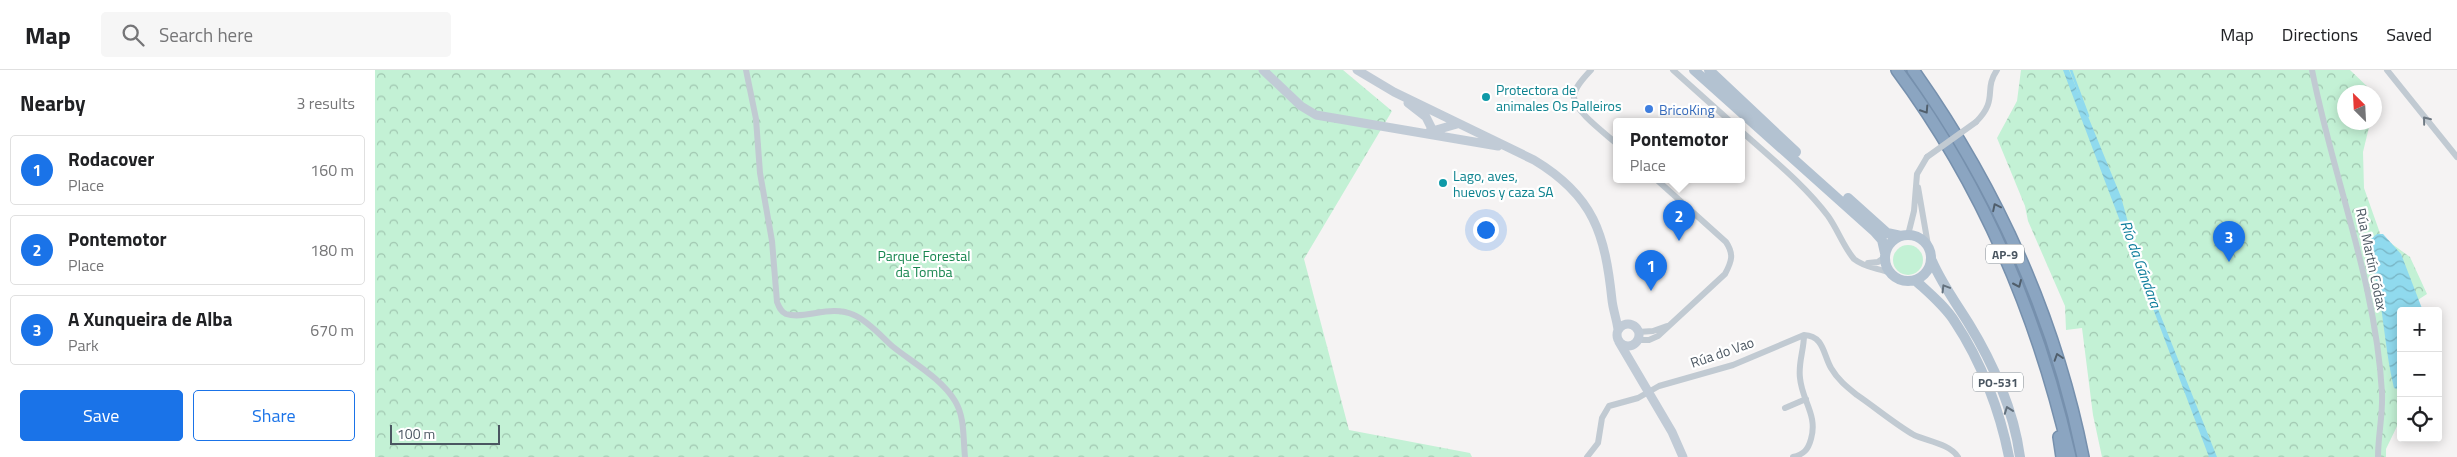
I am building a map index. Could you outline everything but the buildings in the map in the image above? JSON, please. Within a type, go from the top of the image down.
[{"type":"highway","name":"AP-9","points":[[1897,70],[1945,140],[1994,230],[2022,294],[2047,366],[2070,457]]},
{"type":"highway","name":"AP-9","points":[[1913,70],[1964,146],[2023,262],[2050,332],[2072,404],[2083,457]]},
{"type":"highway","points":[[2047,366],[2062,457]]},
{"type":"highway","points":[[2072,404],[2083,430],[2089,457]]},
{"type":"main road","points":[[1694,70],[1874,231],[1882,240],[1890,273],[1902,281],[1915,280],[1926,273],[1932,261]]},
{"type":"main road","points":[[1702,70],[1793,154],[1820,173]]},
{"type":"main road","points":[[1709,70],[1887,233],[1915,236],[1928,245]]},
{"type":"main road","points":[[1885,255],[1891,242],[1904,235]]},
{"type":"main road","name":"PO-531","points":[[1928,245],[1932,261],[1945,289],[1969,325],[1988,359],[2011,420],[2020,457]]},
{"type":"main road","name":"PO-531","points":[[1915,280],[1950,315],[1965,338],[1986,381],[2009,457]]},
{"type":"street","points":[[747,70],[757,119],[760,173],[772,241],[777,302],[781,311],[786,314],[797,314],[834,310],[855,315],[873,328],[945,387],[955,401],[960,411],[965,457]]},
{"type":"street","points":[[1263,70],[1301,106],[1316,115],[1421,134],[1503,146]]},
{"type":"street","points":[[1357,70],[1394,92],[1553,172],[1581,200],[1594,219],[1607,252],[1619,342],[1672,432],[1683,457]]},
{"type":"street","points":[[1591,70],[1577,88],[1574,96],[1576,106],[1613,140]]},
{"type":"street","points":[[1673,70],[1727,118]]},
{"type":"street","points":[[1904,235],[1914,211],[1917,174],[1927,157],[1976,122],[1986,112],[1990,102],[1991,80],[1997,70]]},
{"type":"street","name":"Rúa Martín Códax","points":[[2312,70],[2324,127],[2348,208],[2365,279],[2382,392],[2377,457]]},
{"type":"street","points":[[2387,70],[2457,157]]},
{"type":"street","points":[[1394,92],[1426,117],[1433,131]]},
{"type":"street","points":[[1421,134],[1457,124]]},
{"type":"street","points":[[1447,138],[1456,130],[1457,124]]},
{"type":"street","points":[[1745,135],[1798,182],[1818,205],[1857,261],[1890,273]]},
{"type":"street","points":[[1917,174],[1921,217],[1928,245]]},
{"type":"street","points":[[1613,307],[1625,324],[1633,325],[1638,336],[1649,340],[1658,336],[1671,325],[1725,274],[1731,262],[1732,251],[1725,242],[1660,183]]},
{"type":"street","points":[[1857,261],[1878,262],[1885,255]]},
{"type":"street","points":[[1618,330],[1625,324]]},
{"type":"street","points":[[1793,457],[1804,453],[1809,446],[1814,428],[1800,379],[1804,335],[1812,336],[1818,340],[1826,353],[1830,367],[1843,384],[1914,434],[1949,448],[1958,457]]},
{"type":"street","name":"Rúa do Vao","points":[[1587,457],[1598,444],[1605,410],[1609,406],[1624,403],[1681,379],[1733,365],[1804,335]]},
{"type":"street","points":[[1628,360],[1629,346],[1638,336]]},
{"type":"street","points":[[1619,342],[1629,346]]},
{"type":"street","points":[[1785,408],[1806,399]]},
{"type":"green space","name":"Parque Forestal da Tomba","points":[[375,70],[1343,70],[1392,111],[1304,259],[1349,430],[1470,453],[1472,457],[375,457]]},
{"type":"green space","points":[[2021,70],[2350,70],[2366,85],[2337,85],[2337,130],[2368,130],[2363,152],[2364,188],[2381,236],[2410,257],[2427,294],[2407,307],[2397,307],[2397,426],[2386,449],[2386,457],[2102,457],[2093,415],[2082,328],[2066,330],[2065,306],[2028,221],[2025,206],[1997,138],[2017,101]]},
{"type":"green space","points":[[1908,245],[1919,249],[1923,260],[1919,271],[1908,275],[1897,271],[1893,260],[1897,249]]},
{"type":"water","points":[[2063,70],[2069,70],[2121,197],[2134,244],[2152,294],[2217,457],[2209,457]]},
{"type":"water","points":[[2377,234],[2383,234],[2401,254],[2421,307],[2397,307],[2397,389],[2394,388],[2389,363],[2378,288],[2371,258],[2371,239]]},
{"type":"waterway","name":"Río da Gándara","points":[[2071,70],[2088,116]]},
{"type":"waterway","name":"Río da Gándara","points":[[2134,243],[2138,254]]},
{"type":"waterway","name":"Río da Gándara","points":[[2141,262],[2146,275]]},
{"type":"waterway","name":"Río da Gándara","points":[[2148,283],[2153,297]]},
{"type":"place","name":"Protectora de animales Os Palleiros","points":[[1486,97]]},
{"type":"place","name":"BricoKing","points":[[1649,109]]},
{"type":"place","name":"Lago, aves, huevos y caza SA","points":[[1443,183]]},
{"type":"place","name":"Pontemotor","points":[[1679,241]]},
{"type":"place","name":"A Xunqueira de Alba","points":[[2229,262]]},
{"type":"place","name":"Rodacover","points":[[1651,291]]}]
